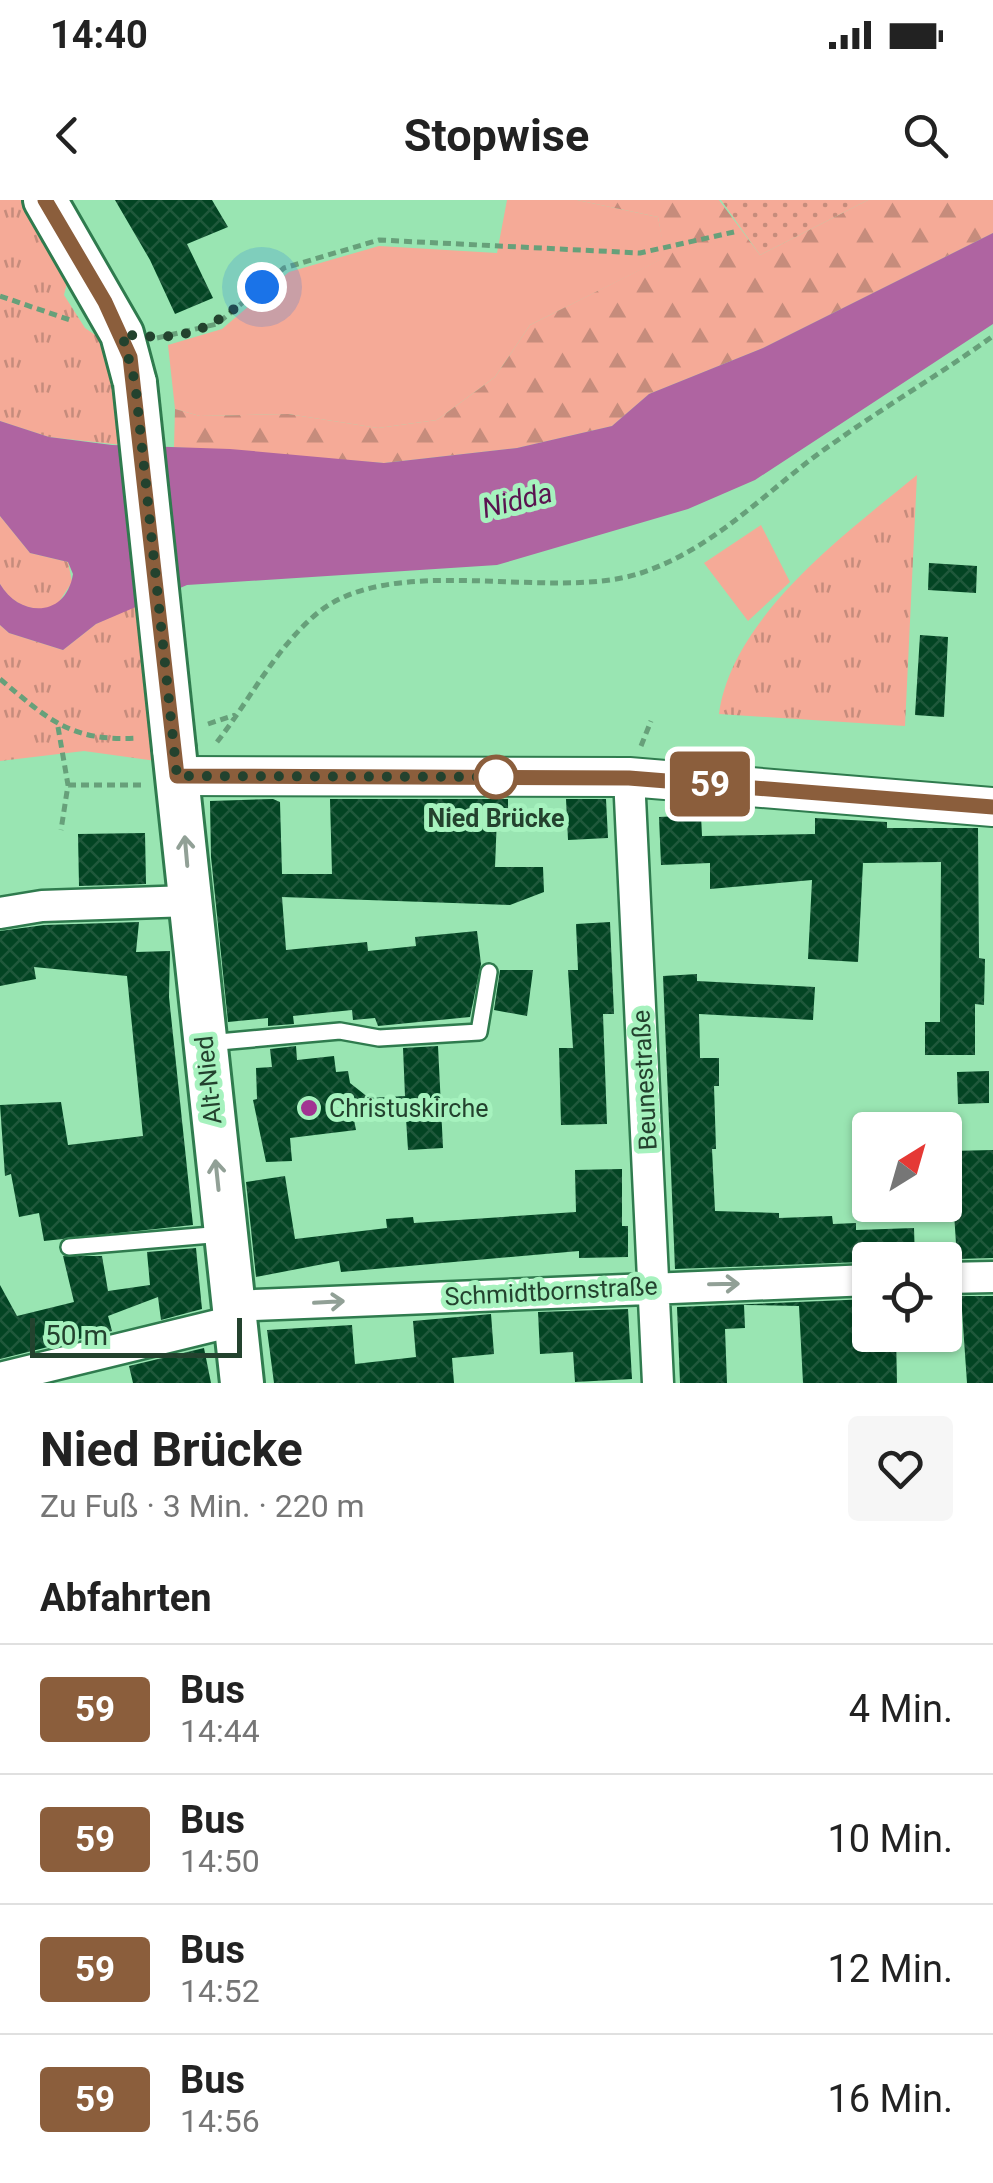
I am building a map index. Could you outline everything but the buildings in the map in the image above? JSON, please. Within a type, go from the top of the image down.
[{"type":"main road","name":"Alt-Nied","points":[[45,200],[122,334],[135,382],[223,1234],[242,1383]]},
{"type":"street","points":[[172,755],[629,778],[993,807]]},
{"type":"street","name":"Beunestraße","points":[[629,778],[658,1383]]},
{"type":"street","points":[[0,913],[42,906],[190,901]]},
{"type":"street","points":[[962,1278],[993,1277]]},
{"type":"street","name":"Schmidtbornstraße","points":[[0,1378],[233,1314],[654,1286],[852,1280]]},
{"type":"lane","points":[[204,1044],[340,1031],[379,1038],[479,1032],[490,972]]},
{"type":"lane","points":[[70,1247],[223,1234]]},
{"type":"path","points":[[0,296],[122,334],[168,339],[218,324],[284,268],[379,240],[640,252],[734,232]]},
{"type":"path","points":[[223,734],[292,638],[340,598],[426,582],[638,574],[691,551],[737,521],[832,444],[993,336]]},
{"type":"path","points":[[0,680],[58,726],[172,755]]},
{"type":"path","points":[[68,784],[172,755],[238,714]]},
{"type":"path","points":[[58,726],[68,784],[61,830]]},
{"type":"green space","points":[[0,200],[23,200],[68,279],[64,295],[85,328],[104,341],[116,377],[122,445],[49,437],[0,421]]},
{"type":"green space","points":[[507,200],[577,200],[658,217],[666,257],[530,325],[495,377],[437,420],[378,428],[288,414],[200,416],[175,409],[168,345],[222,329],[289,272],[379,246],[497,253]]},
{"type":"green space","points":[[577,200],[719,200],[760,255],[868,200],[993,200],[993,233],[763,348],[649,394],[612,426],[517,448],[384,463],[174,447],[175,409],[200,416],[288,414],[378,428],[437,420],[495,377],[530,325],[665,257],[658,217]]},
{"type":"green space","points":[[721,200],[868,200],[760,255]]},
{"type":"green space","points":[[917,475],[905,726],[719,714],[728,678],[768,611],[826,551]]},
{"type":"green space","points":[[0,516],[30,553],[68,562],[72,582],[55,608],[23,605],[0,584]]},
{"type":"green space","points":[[761,525],[790,582],[748,621],[704,563]]},
{"type":"green space","points":[[139,604],[156,761],[84,751],[0,761],[0,625],[9,633],[63,650],[96,624]]},
{"type":"water","name":"Nidda","points":[[993,233],[993,324],[755,480],[688,509],[497,565],[187,585],[96,624],[63,650],[9,633],[0,625],[0,584],[19,603],[41,608],[61,599],[73,574],[68,562],[30,553],[0,516],[0,421],[49,437],[112,445],[230,449],[384,463],[517,448],[612,426],[649,394],[763,348]]},
{"type":"bus line","name":"59","points":[[45,200],[105,302],[130,357],[177,776],[629,778],[993,807]]},
{"type":"place","name":"Nied Brücke","points":[[496,777]]},
{"type":"place","name":"Christuskirche","points":[[309,1108]]},
{"type":"route","points":[[262,287],[218,324],[168,339],[122,334],[135,382],[177,776],[500,777],[496,777]]}]
